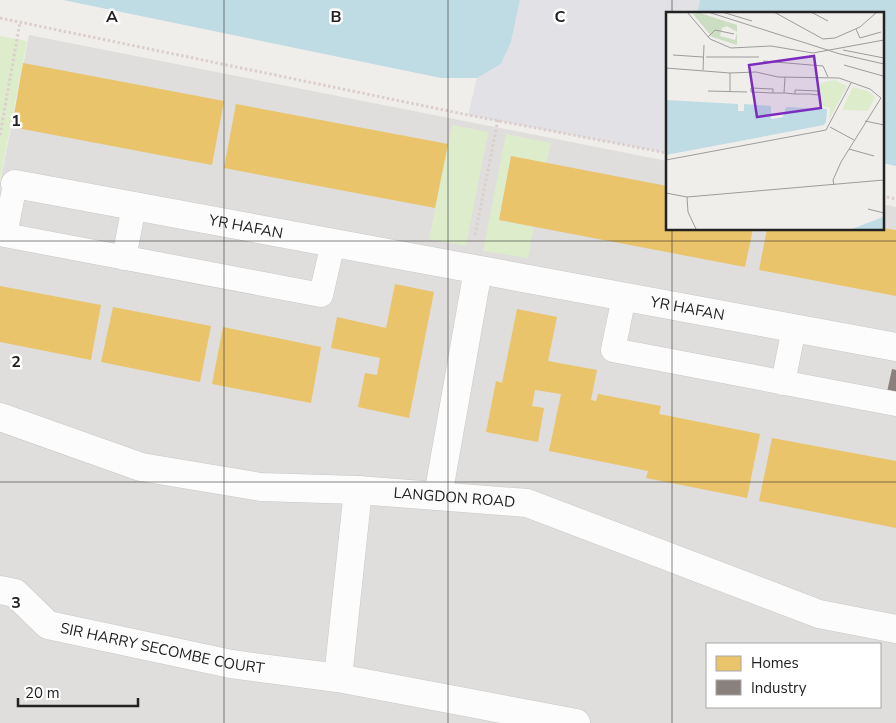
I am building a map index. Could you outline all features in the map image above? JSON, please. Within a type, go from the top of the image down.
[{"type":"street","name":"YR HAFAN","points":[[15,184],[896,347]]},
{"type":"street","points":[[438,496],[473,269]]},
{"type":"street","name":"LANGDON ROAD","points":[[0,418],[141,467],[261,487],[358,490],[527,503],[819,614],[896,629]]},
{"type":"street","points":[[338,678],[358,490]]},
{"type":"street","name":"SIR HARRY SECOMBE COURT","points":[[0,590],[15,593],[48,625],[231,664],[338,678],[576,723]]},
{"type":"lane","points":[[15,184],[5,235],[321,295],[333,243]]},
{"type":"lane","points":[[124,258],[134,206]]},
{"type":"lane","points":[[624,297],[613,350],[896,404]]},
{"type":"lane","points":[[783,383],[794,328]]},
{"type":"path","points":[[0,18],[666,154]]},
{"type":"path","points":[[0,135],[20,22]]},
{"type":"path","points":[[473,269],[498,120]]},
{"type":"shaded area","points":[[520,0],[700,0],[697,12],[666,12],[666,153],[468,115],[477,78],[501,64],[511,42]]},
{"type":"shaded area","points":[[29,35],[666,161],[666,230],[884,230],[884,204],[896,207],[896,723],[0,723],[0,184]]},
{"type":"green space","points":[[0,36],[27,41],[0,181]]},
{"type":"green space","points":[[452,125],[488,132],[466,246],[429,239]]},
{"type":"green space","points":[[506,134],[551,143],[546,163],[511,156],[499,220],[534,227],[528,258],[483,251]]},
{"type":"water","points":[[63,0],[520,0],[511,42],[501,64],[477,78],[441,78]]},
{"type":"water","points":[[700,0],[896,0],[896,166],[884,163],[884,12],[697,12]]},
{"type":"building: Homes","points":[[23,63],[224,101],[212,165],[12,127]]},
{"type":"building: Homes","points":[[236,104],[448,144],[435,208],[224,168]]},
{"type":"building: Homes","points":[[511,156],[666,186],[666,230],[753,230],[745,267],[499,220]]},
{"type":"building: Homes","points":[[884,228],[896,230],[896,296],[759,270],[767,230],[884,230]]},
{"type":"building: Homes","points":[[395,284],[434,292],[409,418],[358,407],[365,373],[377,375],[380,358],[331,348],[337,317],[386,328]]},
{"type":"building: Homes","points":[[0,286],[101,305],[91,360],[0,342]]},
{"type":"building: Homes","points":[[113,307],[211,326],[200,382],[101,362]]},
{"type":"building: Homes","points":[[517,309],[557,317],[548,361],[597,370],[591,400],[596,401],[598,394],[661,406],[659,414],[760,434],[747,498],[646,478],[648,471],[549,451],[561,394],[535,390],[532,406],[544,408],[538,442],[486,432],[496,381],[502,383]]},
{"type":"building: Homes","points":[[223,327],[321,347],[311,403],[212,384]]},
{"type":"building: Homes","points":[[772,438],[896,461],[896,528],[759,501]]},
{"type":"building: Industry","points":[[892,369],[896,370],[896,394],[887,392]]}]
